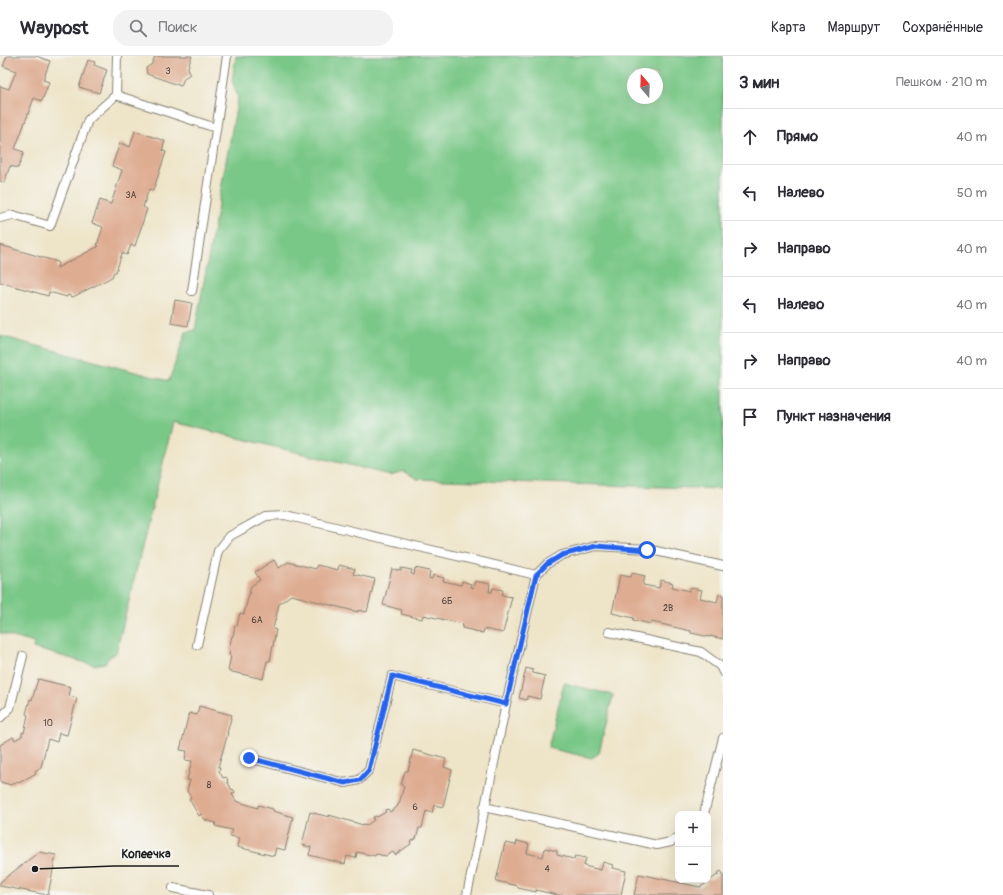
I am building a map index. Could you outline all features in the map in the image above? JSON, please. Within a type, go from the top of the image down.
[{"type":"lane","points":[[0,218],[13,215],[50,226],[88,120],[116,95],[117,56]]},
{"type":"lane","points":[[192,291],[227,56]]},
{"type":"lane","points":[[116,95],[216,128]]},
{"type":"lane","points":[[196,645],[218,551],[230,536],[266,516],[285,514],[536,575]]},
{"type":"lane","points":[[466,895],[506,704],[536,575],[547,564],[562,555],[596,546],[647,550],[723,566]]},
{"type":"lane","points":[[608,632],[701,652],[720,666],[723,672]]},
{"type":"lane","points":[[0,718],[10,708],[23,656]]},
{"type":"lane","points":[[249,758],[345,783],[360,780],[369,770],[392,676],[506,704]]},
{"type":"lane","points":[[705,811],[723,738]]},
{"type":"lane","points":[[484,807],[657,845],[675,840]]},
{"type":"lane","points":[[173,888],[208,895]]},
{"type":"green space","points":[[236,56],[723,56],[723,489],[417,479],[404,471],[390,475],[173,422],[116,653],[109,657],[105,663],[94,665],[33,648],[34,643],[0,633],[0,336],[169,381],[186,332],[195,330],[238,97],[232,81]]},
{"type":"green space","points":[[564,683],[613,695],[599,753],[592,758],[548,748]]},
{"type":"building","points":[[7,56],[36,56],[50,61],[43,80],[49,82],[42,101],[34,98],[15,149],[24,152],[18,168],[10,166],[4,183],[0,181],[0,86],[9,89],[16,71],[3,66]]},
{"type":"building","points":[[155,56],[192,56],[188,67],[190,74],[184,78],[181,86],[147,74],[146,68],[152,64]]},
{"type":"building","points":[[88,60],[95,62],[94,65],[107,70],[99,93],[79,87]]},
{"type":"building","points":[[135,131],[165,141],[162,150],[166,152],[153,191],[149,189],[143,207],[147,209],[135,246],[131,245],[127,255],[122,253],[116,272],[114,272],[112,277],[73,297],[68,295],[67,297],[49,292],[48,296],[0,282],[0,245],[58,262],[57,268],[99,246],[97,245],[103,227],[92,223],[100,200],[111,204],[122,170],[112,166],[120,143],[130,147]]},
{"type":"building","points":[[175,300],[192,303],[188,326],[171,323]]},
{"type":"building","points":[[274,560],[279,568],[288,562],[316,569],[317,565],[338,570],[339,565],[355,569],[353,574],[375,579],[367,612],[358,610],[358,612],[291,595],[279,604],[273,629],[276,630],[270,661],[267,661],[263,679],[228,671],[231,656],[229,655],[229,649],[235,625],[237,626],[240,613],[244,614],[251,586],[260,580],[255,572]]},
{"type":"building","points":[[401,568],[412,570],[411,574],[414,575],[415,568],[430,571],[429,578],[432,579],[433,575],[444,578],[443,581],[461,585],[462,581],[471,584],[470,587],[473,588],[475,581],[490,584],[489,592],[492,592],[493,588],[503,590],[502,595],[512,597],[503,633],[484,629],[483,633],[462,628],[463,624],[423,615],[422,619],[401,614],[402,610],[383,605],[392,569],[401,571]]},
{"type":"building","points":[[632,573],[645,576],[643,585],[659,588],[661,580],[673,583],[672,587],[690,591],[691,588],[702,590],[700,598],[717,602],[719,594],[723,595],[723,639],[691,633],[691,631],[652,622],[651,624],[633,620],[634,618],[612,613],[620,575],[631,577]]},
{"type":"building","points":[[526,668],[533,670],[533,673],[545,676],[540,699],[527,696],[527,700],[519,698]]},
{"type":"building","points":[[38,679],[71,687],[69,696],[77,698],[67,735],[59,733],[57,742],[48,739],[41,767],[35,771],[36,773],[19,783],[18,781],[11,785],[0,782],[0,745],[13,737],[15,740],[22,736],[22,732],[24,733],[28,715],[26,714]]},
{"type":"building","points":[[199,706],[232,715],[218,767],[220,767],[219,771],[223,778],[226,777],[232,790],[233,789],[235,792],[232,794],[236,801],[258,808],[258,805],[273,809],[273,811],[293,817],[285,850],[276,848],[274,856],[237,847],[239,838],[230,836],[232,830],[215,826],[216,823],[205,820],[201,814],[199,816],[189,799],[191,797],[187,791],[190,780],[187,780],[192,761],[185,760],[187,751],[180,750],[189,713],[197,715]]},
{"type":"building","points":[[413,750],[446,759],[444,767],[452,770],[443,807],[434,805],[432,813],[426,811],[422,828],[419,828],[416,839],[410,842],[411,844],[395,855],[393,852],[386,856],[376,854],[375,856],[357,852],[356,858],[347,856],[345,864],[309,855],[311,847],[302,845],[310,812],[329,817],[329,815],[367,825],[374,820],[373,817],[377,817],[386,812],[385,810],[388,809],[390,812],[399,804],[404,786],[401,785],[405,771],[408,771]]},
{"type":"building","points":[[517,841],[529,844],[527,853],[543,857],[545,848],[557,851],[557,855],[574,859],[575,856],[586,858],[584,866],[601,870],[603,862],[613,865],[612,868],[626,871],[621,895],[557,895],[536,890],[536,892],[518,888],[518,886],[496,881],[505,843],[516,845]]},
{"type":"building","points":[[39,852],[56,855],[48,895],[0,886],[0,882]]},
{"type":"building","points":[[721,871],[723,874],[723,895],[634,895],[639,874],[675,882],[675,883],[700,887],[707,883],[711,883],[711,879],[719,874],[718,873]]},
{"type":"place","name":"Копеечка","points":[[35,869]]},
{"type":"route","points":[[249,758],[345,783],[360,780],[369,770],[392,676],[506,704],[536,575],[547,564],[562,555],[596,546],[647,550]]}]
